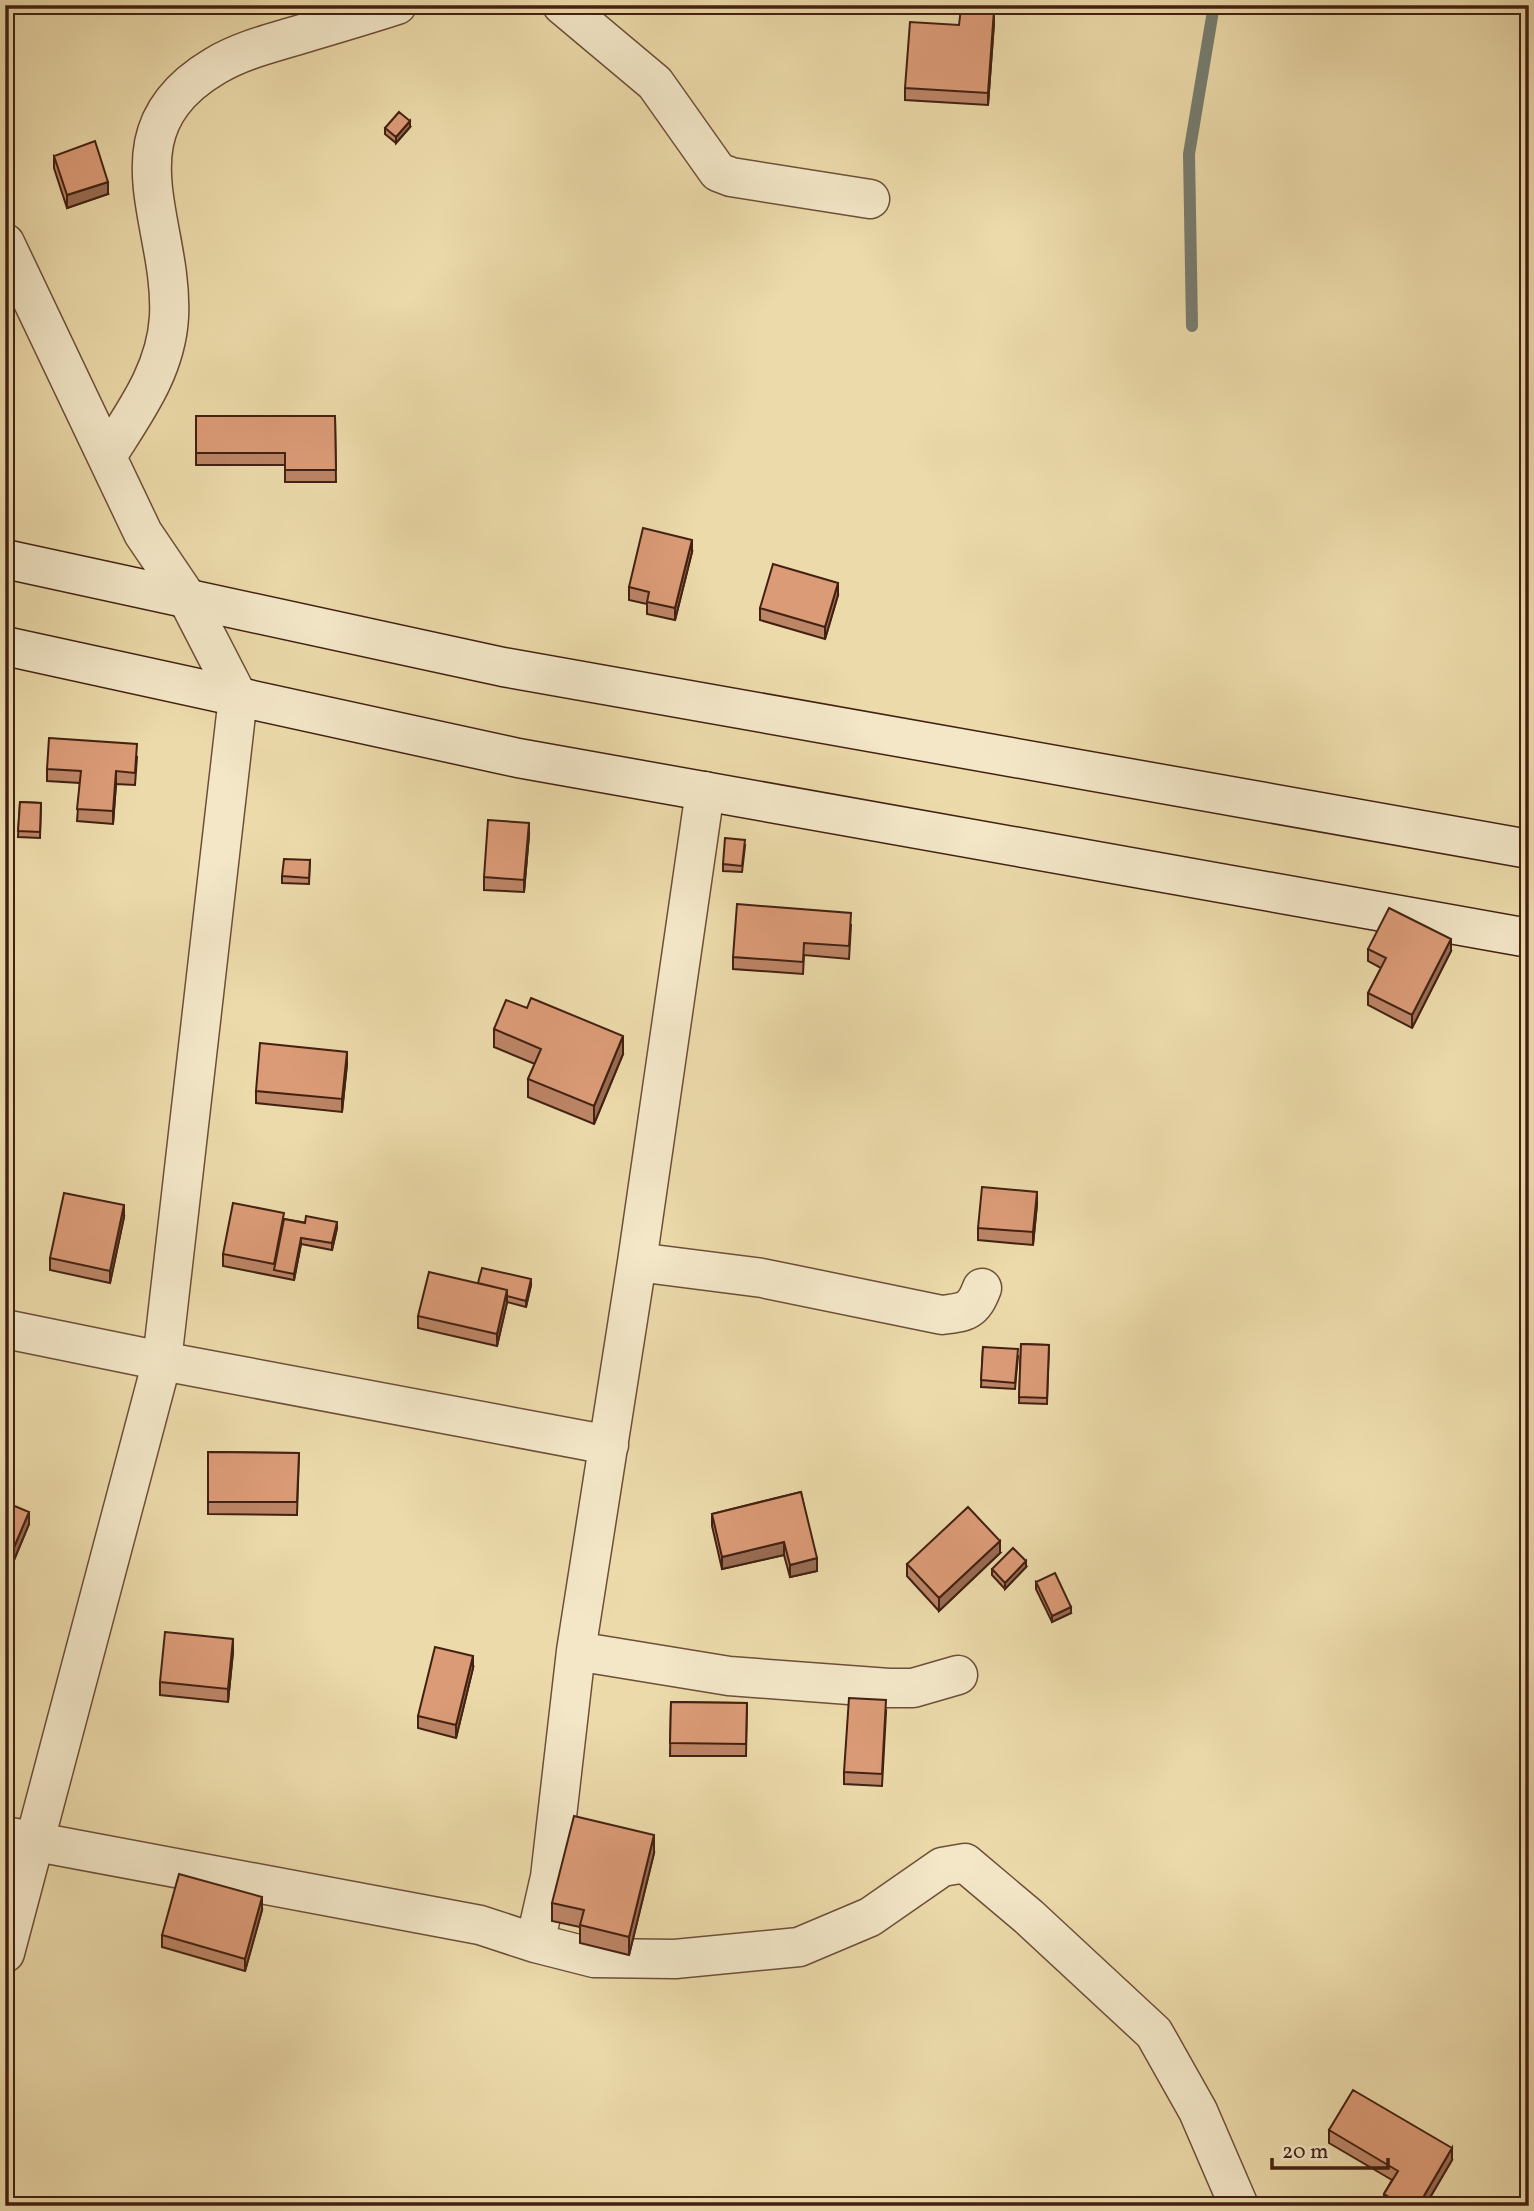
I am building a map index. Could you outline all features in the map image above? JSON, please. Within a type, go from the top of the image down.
[{"type":"street","points":[[107,456],[151,387],[163,355],[169,318],[168,285],[150,174],[160,125],[174,103],[193,81],[216,65],[247,51],[397,5]]},
{"type":"street","points":[[562,5],[655,83],[718,172],[732,177],[870,199]]},
{"type":"street","points":[[5,243],[143,533],[187,598],[238,697],[162,1361],[20,1839],[5,1953]]},
{"type":"street","points":[[5,559],[503,667],[1529,849]]},
{"type":"street","points":[[5,646],[519,758],[1529,938]]},
{"type":"street","points":[[535,1943],[550,1877],[576,1651],[637,1262],[705,791]]},
{"type":"street","points":[[637,1262],[762,1278],[942,1315],[967,1310],[976,1304],[982,1288]]},
{"type":"street","points":[[5,1329],[609,1445]]},
{"type":"street","points":[[576,1651],[729,1676],[889,1688],[913,1688],[958,1675]]},
{"type":"street","points":[[20,1839],[480,1925],[594,1958],[675,1959],[800,1947],[870,1917],[942,1867],[965,1863],[1029,1917],[1154,2033],[1198,2111],[1239,2206]]},
{"type":"building","points":[[961,8],[994,10],[988,93],[905,88],[910,22],[959,25]]},
{"type":"building","points":[[399,112],[410,121],[396,137],[385,128]]},
{"type":"building","points":[[95,141],[108,182],[67,195],[54,156]]},
{"type":"building","points":[[196,416],[335,416],[336,470],[285,470],[285,453],[196,453]]},
{"type":"building","points":[[643,528],[692,540],[675,608],[647,602],[649,592],[629,587]]},
{"type":"building","points":[[773,564],[838,583],[825,627],[760,608]]},
{"type":"building","points":[[49,738],[137,744],[135,773],[116,771],[113,811],[77,809],[81,771],[47,769]]},
{"type":"building","points":[[20,802],[41,803],[40,832],[18,831]]},
{"type":"building","points":[[488,820],[529,823],[524,880],[484,877]]},
{"type":"building","points":[[725,838],[745,840],[742,866],[723,864]]},
{"type":"building","points":[[284,859],[310,860],[309,878],[282,876]]},
{"type":"building","points":[[737,904],[851,913],[849,946],[804,943],[803,962],[733,957]]},
{"type":"building","points":[[1389,908],[1451,939],[1412,1015],[1368,993],[1386,958],[1368,949]]},
{"type":"building","points":[[531,998],[623,1036],[594,1106],[528,1079],[541,1049],[494,1029],[506,1000],[527,1008]]},
{"type":"building","points":[[260,1043],[347,1052],[342,1099],[256,1091]]},
{"type":"building","points":[[982,1187],[1037,1192],[1033,1232],[978,1228]]},
{"type":"building","points":[[64,1193],[124,1205],[110,1271],[50,1258]]},
{"type":"building","points":[[233,1203],[284,1213],[274,1264],[223,1254]]},
{"type":"building","points":[[306,1216],[337,1222],[332,1243],[301,1238],[294,1274],[274,1270],[284,1219],[305,1223]]},
{"type":"building","points":[[482,1268],[531,1279],[526,1301],[507,1296],[507,1290],[478,1283]]},
{"type":"building","points":[[429,1272],[507,1290],[497,1334],[418,1316]]},
{"type":"building","points":[[1021,1344],[1049,1345],[1047,1398],[1019,1397]]},
{"type":"building","points":[[983,1347],[1018,1349],[1015,1383],[981,1380]]},
{"type":"building","points":[[208,1452],[299,1453],[297,1502],[208,1502]]},
{"type":"building","points":[[801,1492],[817,1558],[790,1565],[784,1542],[722,1557],[712,1514]]},
{"type":"building","points":[[5,1502],[29,1512],[9,1559],[5,1558]]},
{"type":"building","points":[[968,1507],[1000,1541],[939,1598],[907,1564]]},
{"type":"building","points":[[1013,1548],[1026,1561],[1005,1583],[992,1569]]},
{"type":"building","points":[[1055,1573],[1071,1607],[1052,1616],[1036,1582]]},
{"type":"building","points":[[165,1632],[233,1639],[228,1689],[160,1682]]},
{"type":"building","points":[[435,1647],[473,1656],[456,1725],[418,1716]]},
{"type":"building","points":[[849,1698],[886,1700],[882,1774],[844,1772]]},
{"type":"building","points":[[671,1702],[747,1703],[746,1744],[670,1743]]},
{"type":"building","points":[[574,1816],[654,1835],[629,1937],[580,1925],[584,1910],[552,1903]]},
{"type":"building","points":[[179,1874],[262,1897],[245,1959],[162,1935]]},
{"type":"building","points":[[1353,2090],[1452,2148],[1418,2206],[1405,2206],[1384,2194],[1398,2171],[1329,2130]]},
{"type":"building","points":[[908,2199],[969,2202],[969,2206],[908,2206]]},
{"type":"building","points":[[1073,2203],[1073,2206],[1024,2206],[1024,2204]]},
{"type":"waterway","points":[[1192,326],[1189,154],[1214,5]]}]
